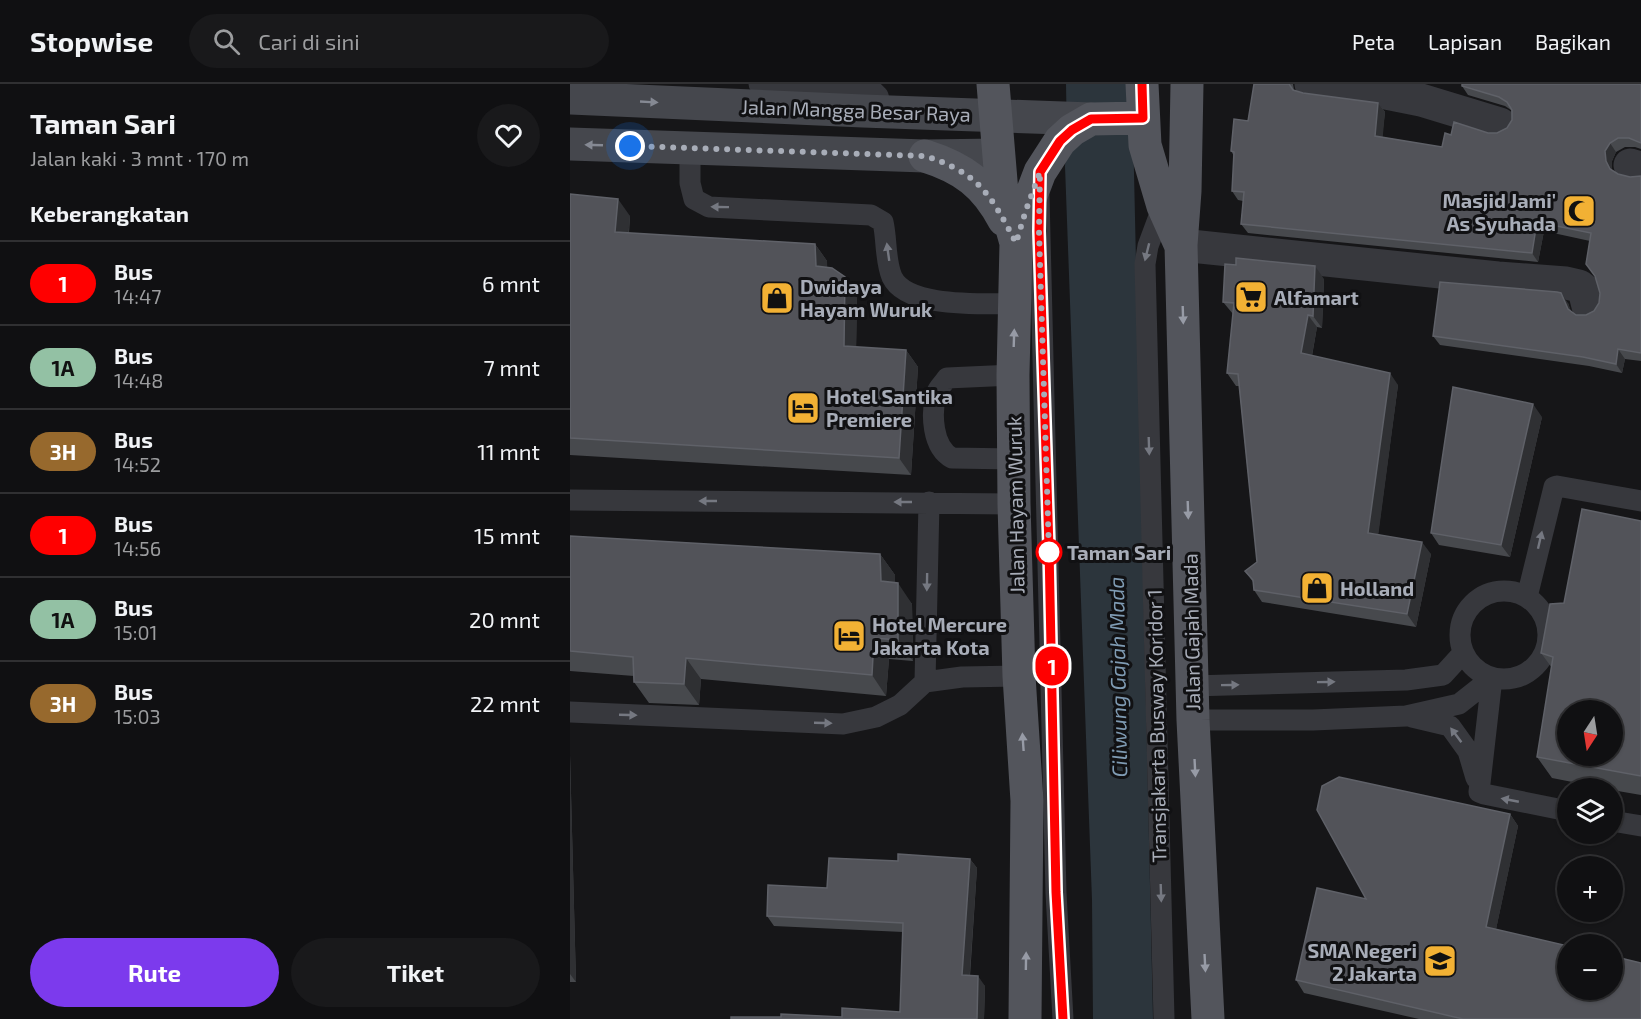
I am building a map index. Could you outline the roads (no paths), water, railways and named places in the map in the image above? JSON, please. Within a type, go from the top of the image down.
[{"type":"main road","name":"Jalan Gajah Mada","points":[[1142,84],[1138,118],[1163,206],[1181,245]]},
{"type":"main road","name":"Jalan Mangga Besar Raya","points":[[570,98],[873,112],[994,100],[1070,126],[1138,118]]},
{"type":"main road","name":"Jalan Hayam Wuruk","points":[[994,100],[1002,193],[1016,243]]},
{"type":"main road","name":"Jalan Gajah Mada","points":[[1187,100],[1181,245],[1193,720],[1208,1019]]},
{"type":"main road","points":[[860,153],[873,112]]},
{"type":"main road","name":"Jalan Hayam Wuruk","points":[[1025,1019],[1027,801],[1019,676],[1014,504],[1013,375],[1016,243],[1040,172],[1070,126]]},
{"type":"main road","points":[[570,144],[925,156],[998,154]]},
{"type":"main road","points":[[925,156],[950,164],[978,183],[998,208],[1016,243]]},
{"type":"street","points":[[1311,84],[1371,90],[1421,100],[1500,124]]},
{"type":"street","points":[[1181,245],[1566,283],[1579,286],[1584,290],[1588,306]]},
{"type":"lane","points":[[759,84],[870,88],[878,96],[873,112]]},
{"type":"lane","name":"Transjakarta Busway Koridor 1","points":[[1164,1019],[1144,264],[1148,246],[1180,155],[1187,100]]},
{"type":"lane","points":[[690,148],[690,183],[694,199],[709,207],[871,215],[883,222],[892,276],[898,286],[907,293],[925,299],[1015,304]]},
{"type":"lane","points":[[1040,172],[1039,231],[1049,548],[1056,892],[1063,1019]]},
{"type":"lane","points":[[1013,375],[947,378],[937,392],[935,427],[938,444],[945,454],[952,458],[1014,459]]},
{"type":"lane","points":[[1527,597],[1554,488],[1557,486],[1641,501]]},
{"type":"lane","points":[[570,500],[1014,504]]},
{"type":"lane","points":[[925,682],[929,502]]},
{"type":"lane","points":[[1501,590],[1515,592],[1537,604],[1545,615],[1549,627],[1546,652],[1530,672],[1518,677],[1492,678],[1472,666],[1463,653],[1460,626],[1466,612],[1487,594],[1501,590]]},
{"type":"lane","points":[[1192,686],[1406,680],[1443,675],[1463,653]]},
{"type":"lane","points":[[570,712],[843,724],[876,717],[900,705],[925,682],[962,677],[1019,676]]},
{"type":"lane","points":[[1193,720],[1313,720],[1406,716],[1459,704],[1492,678]]},
{"type":"lane","points":[[1478,786],[1492,678]]},
{"type":"lane","points":[[1406,680],[1406,716]]},
{"type":"lane","points":[[1406,716],[1450,726],[1468,751],[1479,792],[1557,809]]},
{"type":"lane","points":[[1623,822],[1641,826]]},
{"type":"water","name":"Ciliwung Gajah Mada","points":[[1066,84],[1132,84],[1153,1019],[1093,1019],[1092,900],[1065,166]]},
{"type":"place","name":"Masjid Jami' As Syuhada","points":[[1579,211]]},
{"type":"place","name":"Alfamart","points":[[1251,297]]},
{"type":"place","name":"Dwidaya Hayam Wuruk","points":[[777,298]]},
{"type":"place","name":"Hotel Santika Premiere","points":[[803,408]]},
{"type":"place","name":"Taman Sari","points":[[1049,552]]},
{"type":"place","name":"Holland","points":[[1317,588]]},
{"type":"place","name":"Hotel Mercure Jakarta Kota","points":[[849,636]]},
{"type":"place","name":"SMA Negeri 2 Jakarta","points":[[1440,961]]}]
